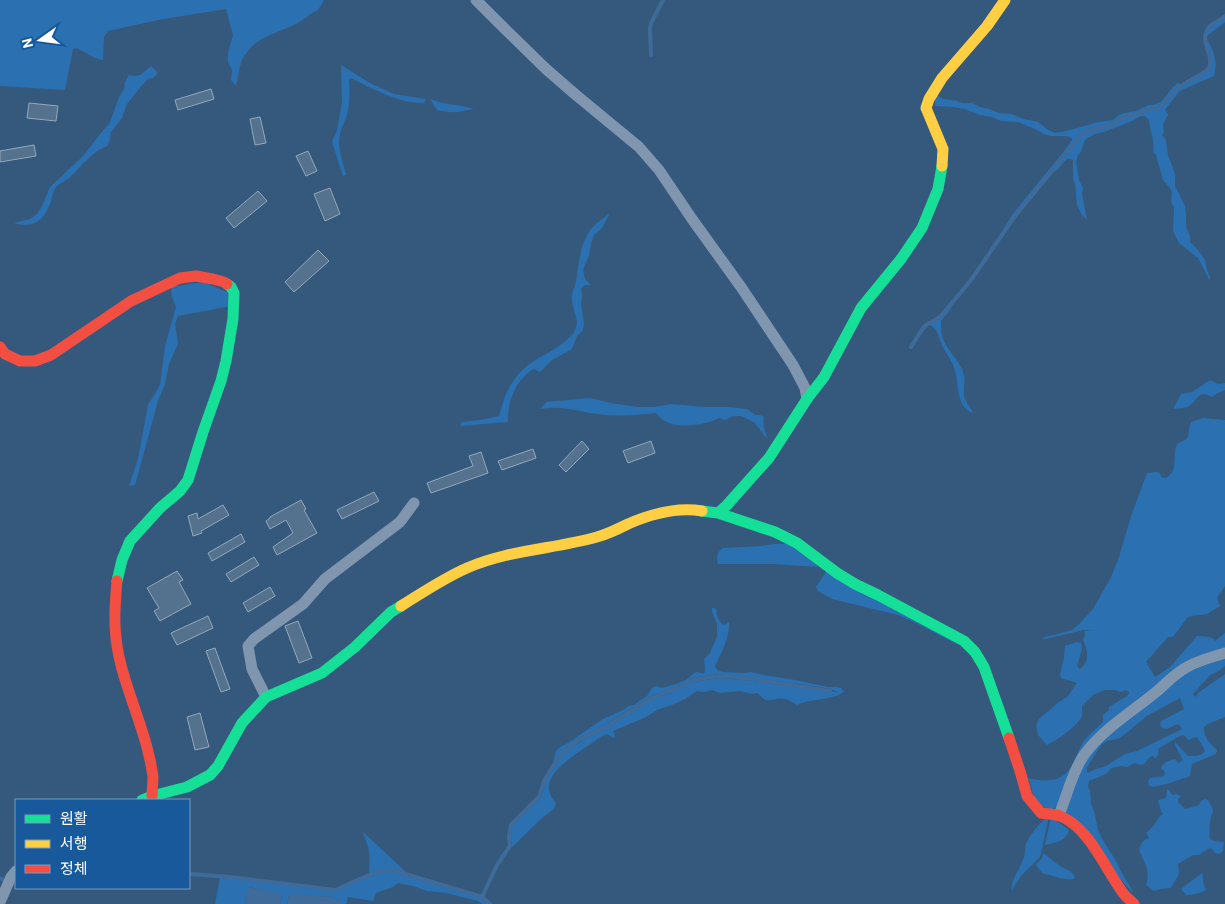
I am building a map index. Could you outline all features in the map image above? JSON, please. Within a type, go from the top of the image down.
[{"type":"street","points":[[476,0],[546,69],[639,147],[660,170],[793,365],[805,388],[807,399]]},
{"type":"street","points":[[718,513],[769,458],[807,399],[824,377],[861,308],[901,259],[922,228],[938,188],[943,159],[943,148],[926,108],[926,102],[943,77],[987,26],[1005,0]]},
{"type":"street","points":[[0,347],[5,354],[20,361],[35,361],[51,355],[131,301],[180,278],[196,276],[224,282],[231,287],[234,293],[233,319],[226,361],[188,480],[180,491],[160,508],[130,541],[122,560],[117,580],[114,617],[116,644],[122,670],[145,737],[153,778],[147,798]]},
{"type":"street","points":[[266,698],[252,669],[248,646],[254,639],[303,604],[325,579],[400,522],[414,503]]},
{"type":"street","points":[[147,798],[187,787],[210,775],[218,766],[242,723],[266,698],[278,691],[322,673],[355,647],[390,612],[467,568],[507,555],[562,546],[597,537],[629,524],[674,510],[699,510],[718,513],[775,532],[798,543],[837,573],[964,641],[975,652],[984,667],[1027,796],[1041,813],[1059,815],[1068,819],[1080,830],[1109,869],[1124,894],[1134,904]]},
{"type":"street","points":[[1059,815],[1075,772],[1083,756],[1095,742],[1178,673],[1189,666],[1225,653]]},
{"type":"street","points":[[0,902],[15,872]]},
{"type":"shaded area","points":[[0,0],[324,0],[318,10],[251,47],[242,60],[236,86],[231,80],[232,70],[228,62],[228,53],[233,35],[226,9],[163,19],[108,31],[104,37],[103,60],[95,58],[77,48],[73,49],[65,90],[0,86]]},
{"type":"shaded area","points":[[1225,17],[1225,22],[1207,36],[1206,39],[1214,56],[1216,66],[1214,76],[1177,94],[1165,110],[1168,115],[1163,124],[1164,132],[1162,135],[1166,140],[1168,155],[1175,174],[1175,186],[1185,206],[1186,226],[1190,242],[1205,260],[1210,281],[1198,258],[1179,243],[1173,231],[1174,208],[1171,202],[1172,193],[1163,180],[1156,155],[1153,152],[1149,120],[1145,116],[1095,134],[1084,142],[1076,162],[1079,180],[1083,188],[1082,194],[1087,220],[1077,205],[1073,179],[1073,160],[1067,160],[1058,169],[1050,173],[1087,131],[1110,127],[1126,116],[1133,116],[1149,110],[1157,110],[1182,85],[1207,72],[1210,67],[1210,57],[1205,36],[1210,27]]},
{"type":"shaded area","points":[[341,65],[370,83],[394,94],[426,99],[424,103],[405,101],[386,95],[351,78],[349,80],[350,97],[348,110],[339,141],[346,175],[343,176],[332,142],[337,130],[342,103]]},
{"type":"shaded area","points":[[151,66],[158,73],[143,84],[127,104],[122,118],[111,132],[107,146],[91,156],[69,178],[56,187],[49,208],[42,218],[33,224],[21,225],[14,223],[30,219],[37,214],[50,187],[83,156],[110,122],[129,75],[139,75]]},
{"type":"shaded area","points":[[1178,83],[1181,84],[1157,108],[1149,108],[1133,115],[1125,115],[1110,126],[1087,130],[1079,136],[1014,216],[988,254],[1012,215],[1065,150],[1072,138],[1051,136],[1018,122],[1001,121],[964,109],[935,106],[935,94],[943,99],[972,103],[999,113],[1011,114],[1038,122],[1055,133],[1113,120],[1124,113],[1154,105],[1162,101]]},
{"type":"shaded area","points":[[430,99],[474,109],[459,112],[437,110]]},
{"type":"shaded area","points":[[610,213],[602,228],[593,236],[589,255],[583,270],[585,279],[591,285],[585,285],[581,289],[584,324],[583,330],[577,336],[572,349],[552,360],[540,372],[534,369],[522,379],[511,399],[508,422],[460,426],[462,422],[499,416],[506,395],[520,372],[554,349],[573,333],[577,323],[572,293],[584,241],[592,228]]},
{"type":"shaded area","points":[[203,282],[227,292],[231,306],[178,316],[175,324],[178,344],[169,364],[165,384],[158,401],[135,485],[129,486],[138,459],[148,405],[160,385],[165,346],[176,307],[172,297],[172,287]]},
{"type":"shaded area","points":[[954,300],[950,310],[941,321],[942,334],[946,345],[963,372],[964,397],[973,413],[961,401],[953,364],[937,332],[928,324],[935,321]]},
{"type":"shaded area","points":[[1210,380],[1218,384],[1225,383],[1225,390],[1212,397],[1203,394],[1189,406],[1173,409],[1181,394],[1192,392]]},
{"type":"shaded area","points":[[590,398],[638,407],[655,407],[671,404],[747,409],[755,415],[764,417],[764,426],[768,439],[755,423],[741,416],[733,416],[725,420],[719,418],[700,424],[678,425],[661,419],[656,413],[613,415],[563,408],[540,409],[547,402]]},
{"type":"shaded area","points":[[1203,418],[1225,420],[1225,586],[1217,598],[1220,606],[1207,614],[1188,617],[1173,637],[1168,637],[1146,662],[1155,677],[1170,667],[1197,636],[1209,637],[1215,641],[1225,633],[1225,650],[1204,658],[1095,738],[1058,806],[1051,810],[1036,803],[1028,778],[1052,780],[1067,772],[1073,764],[1083,742],[1103,722],[1103,715],[1109,710],[1109,707],[1129,693],[1127,690],[1120,692],[1105,690],[1093,695],[1082,706],[1082,715],[1079,721],[1066,733],[1047,745],[1038,735],[1036,726],[1039,719],[1068,696],[1077,683],[1061,678],[1065,646],[1077,642],[1081,643],[1082,649],[1077,666],[1080,669],[1087,659],[1083,640],[1084,631],[1093,631],[1084,630],[1046,639],[1041,638],[1072,630],[1093,609],[1111,577],[1119,557],[1131,516],[1147,473],[1157,472],[1160,473],[1161,477],[1166,478],[1170,475],[1174,467],[1177,444],[1188,437],[1191,422]]},
{"type":"shaded area","points":[[797,544],[818,567],[774,564],[718,564],[719,551],[723,548]]},
{"type":"shaded area","points":[[828,569],[966,649],[898,615],[832,599],[818,591],[816,587]]},
{"type":"shaded area","points":[[712,608],[716,609],[722,624],[724,625],[729,622],[727,640],[715,666],[717,670],[723,672],[751,672],[828,687],[837,687],[841,688],[844,692],[833,697],[808,701],[797,705],[781,698],[768,700],[758,693],[697,691],[685,699],[613,731],[614,738],[607,734],[602,736],[571,757],[556,770],[551,778],[549,786],[550,794],[556,803],[554,809],[512,847],[512,826],[541,798],[547,779],[558,761],[567,751],[652,699],[668,694],[693,682],[719,678],[839,692],[800,684],[719,674],[692,678],[680,686],[651,696],[578,739],[565,749],[553,763],[556,751],[560,747],[603,719],[634,705],[647,696],[652,688],[656,686],[662,688],[676,684],[686,680],[696,672],[704,674],[704,659],[710,653],[717,637],[717,624]]},
{"type":"shaded area","points":[[1225,655],[1225,666],[1210,675],[1193,694],[1195,697],[1225,674],[1225,717],[1204,727],[1206,737],[1217,750],[1216,754],[1192,764],[1190,776],[1152,787],[1148,781],[1150,778],[1164,776],[1165,772],[1161,768],[1165,763],[1175,759],[1178,763],[1183,760],[1175,742],[1188,756],[1199,755],[1205,751],[1197,737],[1188,740],[1184,735],[1159,748],[1155,759],[1153,756],[1144,764],[1134,763],[1127,767],[1112,768],[1106,774],[1089,781],[1091,803],[1098,830],[1133,893],[1061,814],[1085,757],[1179,674]],"holes":[[[1180,698],[1184,709],[1161,721],[1160,725],[1162,728],[1167,729],[1178,724],[1182,729],[1137,751],[1125,754],[1106,766],[1087,773],[1089,764],[1102,744],[1120,738],[1147,716]]]},
{"type":"shaded area","points":[[1167,790],[1172,795],[1177,794],[1181,796],[1178,802],[1185,809],[1199,805],[1205,799],[1208,800],[1213,812],[1210,825],[1210,839],[1224,842],[1223,851],[1219,854],[1215,853],[1211,848],[1199,855],[1193,855],[1178,864],[1179,874],[1171,888],[1154,891],[1146,885],[1148,875],[1139,850],[1142,842],[1149,838],[1146,833],[1163,814],[1158,800],[1166,798]]},
{"type":"shaded area","points":[[1049,817],[1040,857],[1021,876],[1012,891],[1014,878],[1025,855],[1026,844],[1034,831]]},
{"type":"shaded area","points":[[1051,817],[1069,830],[1063,839],[1045,845]]},
{"type":"shaded area","points":[[362,831],[407,873],[388,870],[369,874],[369,852]]},
{"type":"shaded area","points":[[1043,853],[1070,871],[1075,876],[1074,879],[1042,873],[1036,865],[1042,858]]},
{"type":"shaded area","points":[[391,871],[481,898],[489,904],[482,904],[478,901],[446,893],[427,891],[398,883],[393,887],[376,893],[373,901],[348,897],[346,904],[341,904],[341,902],[333,897],[289,895],[287,904],[280,904],[282,895],[249,887],[245,904],[215,904],[220,877],[335,891],[369,876]]},
{"type":"shaded area","points":[[1202,873],[1206,890],[1186,895],[1181,889]]},
{"type":"shaded area","points":[[248,887],[282,894],[280,904],[245,904]]},
{"type":"shaded area","points":[[289,895],[333,897],[341,902],[341,904],[287,904]]},
{"type":"building","points":[[211,89],[214,99],[178,110],[175,100]]},
{"type":"building","points":[[29,103],[58,106],[56,121],[27,118]]},
{"type":"building","points":[[260,117],[266,143],[255,145],[250,119]]},
{"type":"building","points":[[34,145],[36,156],[0,162],[0,151]]},
{"type":"building","points":[[308,151],[317,171],[306,176],[296,156]]},
{"type":"building","points":[[330,188],[340,214],[325,221],[314,194]]},
{"type":"building","points":[[258,191],[267,201],[234,228],[226,218]]},
{"type":"building","points":[[318,250],[329,261],[294,292],[285,282]]},
{"type":"building","points":[[582,441],[589,449],[566,472],[559,465]]},
{"type":"building","points":[[651,441],[655,453],[628,463],[623,451]]},
{"type":"building","points":[[533,449],[536,458],[502,470],[498,461]]},
{"type":"building","points":[[481,452],[488,473],[431,493],[427,483],[473,466],[469,456]]},
{"type":"building","points":[[374,492],[379,501],[342,519],[337,510]]},
{"type":"building","points":[[301,500],[306,509],[304,510],[317,533],[277,555],[273,547],[293,533],[286,520],[270,529],[266,521]]},
{"type":"building","points":[[223,505],[229,515],[201,531],[202,533],[193,536],[188,516],[197,513],[198,519]]},
{"type":"building","points":[[241,534],[245,542],[212,561],[208,553]]},
{"type":"building","points":[[254,557],[259,565],[231,582],[226,574]]},
{"type":"building","points":[[177,571],[183,580],[179,582],[191,604],[160,621],[154,611],[159,608],[147,588]]},
{"type":"building","points":[[270,587],[275,596],[248,612],[243,603]]},
{"type":"building","points":[[208,616],[213,628],[177,645],[171,633]]},
{"type":"building","points":[[298,621],[312,658],[299,663],[285,626]]},
{"type":"building","points":[[215,648],[230,689],[221,692],[206,651]]},
{"type":"building","points":[[200,713],[209,747],[195,750],[187,717]]},
{"type":"waterway","points":[[651,55],[651,23],[663,0]]},
{"type":"waterway","points":[[911,347],[924,327],[941,316],[971,280],[1015,216],[1080,137],[1087,131],[1110,126],[1126,116],[1133,116],[1149,109],[1157,109],[1178,88],[1209,68],[1210,58],[1205,37],[1206,32],[1209,27],[1225,16]]},
{"type":"waterway","points":[[482,897],[497,865],[510,846],[511,825],[539,797],[545,779],[557,760],[579,740],[607,726],[652,698],[693,680],[719,676],[753,679],[830,691]]},
{"type":"waterway","points":[[190,874],[335,890],[369,875],[392,870],[482,897],[490,904]]},
{"type":"traffic: fast","points":[[718,513],[769,458],[807,399],[824,377],[861,308],[901,259],[922,228],[938,189],[942,166]]},
{"type":"traffic: fast","points":[[117,581],[122,560],[130,541],[160,508],[180,491],[188,480],[226,361],[233,319],[234,293],[227,284]]},
{"type":"traffic: fast","points":[[702,511],[718,513],[775,532],[797,543],[855,584],[964,641],[975,652],[984,667],[1009,738]]},
{"type":"traffic: fast","points":[[144,799],[187,787],[210,775],[218,766],[242,723],[266,697],[322,673],[355,647],[391,612],[401,606]]},
{"type":"traffic: slow","points":[[942,166],[943,149],[926,108],[929,99],[942,78],[987,26],[1005,0]]},
{"type":"traffic: slow","points":[[401,606],[450,576],[483,562],[515,553],[597,537],[655,514],[683,510],[702,511]]},
{"type":"traffic: jam","points":[[0,347],[5,354],[20,361],[35,361],[51,355],[131,301],[180,278],[196,276],[227,284]]},
{"type":"traffic: jam","points":[[117,581],[115,614],[117,646],[122,669],[151,763],[153,777],[152,796]]},
{"type":"traffic: jam","points":[[1009,738],[1027,796],[1041,813],[1060,816],[1080,830],[1096,850],[1123,893],[1134,904]]}]
